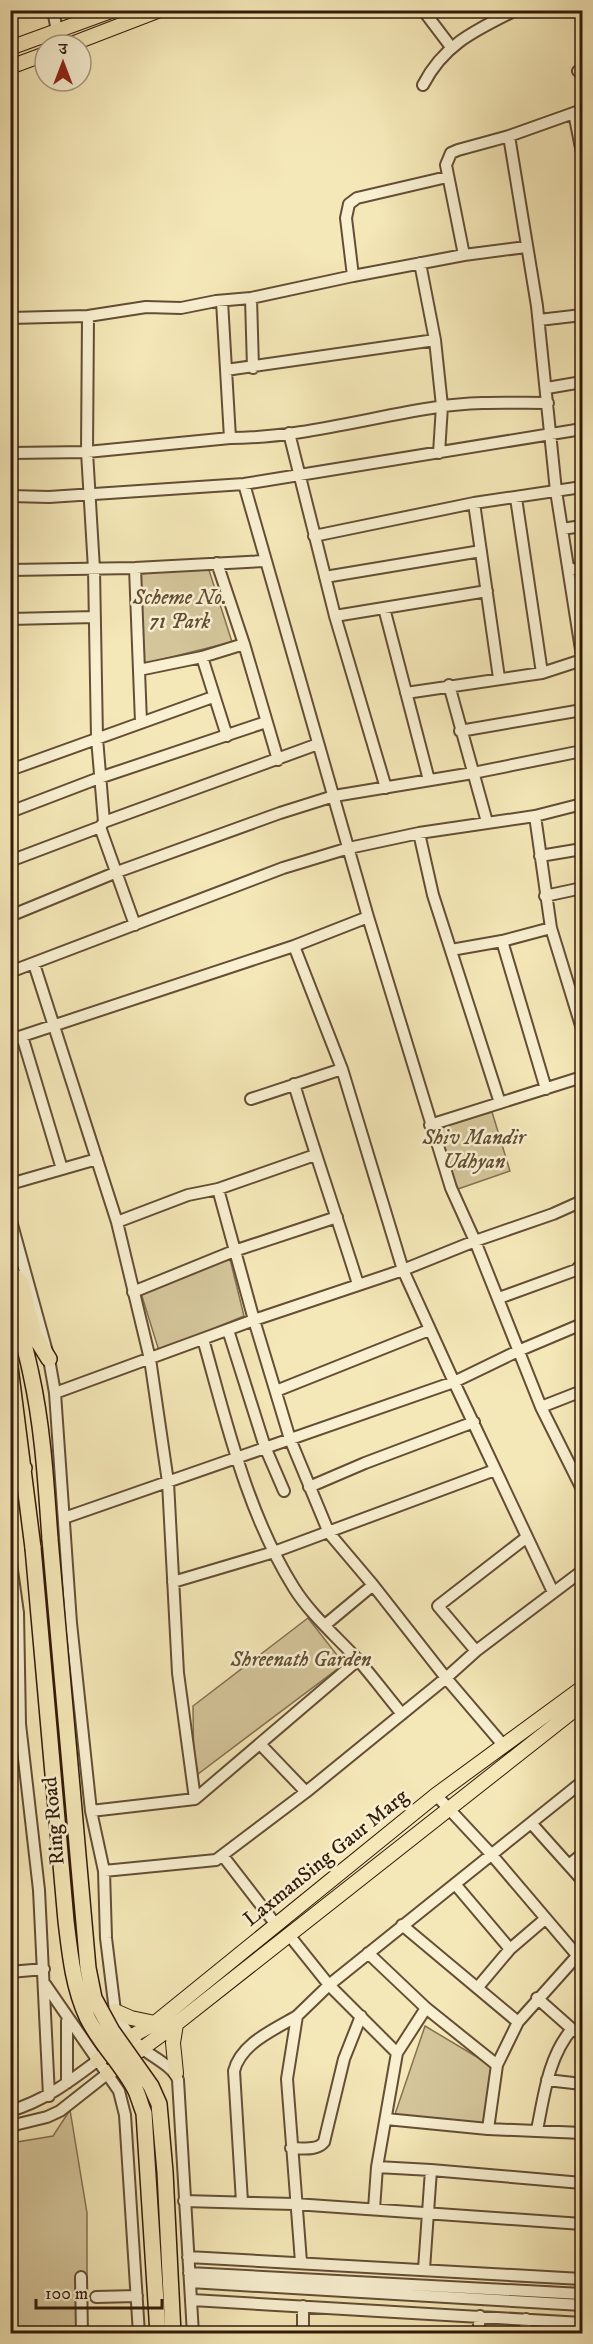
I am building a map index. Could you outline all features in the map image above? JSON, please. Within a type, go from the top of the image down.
[{"type":"highway","points":[[10,1272],[21,1283],[34,1335],[49,1359]]},
{"type":"highway","name":"Ring Road","points":[[10,1289],[32,1375],[45,1464],[88,1968],[94,1998],[112,2031],[151,2086],[159,2104],[165,2172],[173,2334]]},
{"type":"highway","name":"Ring Road","points":[[10,1367],[33,1548],[72,1968],[78,1994],[88,2018],[105,2048],[136,2091],[144,2113],[158,2334]]},
{"type":"highway","points":[[10,1482],[24,1468]]},
{"type":"main road","points":[[10,48],[114,10]]},
{"type":"main road","points":[[93,36],[160,10]]},
{"type":"main road","points":[[10,67],[33,58]]},
{"type":"main road","name":"LaxmanSing Gaur Marg","points":[[97,2061],[155,2023],[436,1795],[582,1688]]},
{"type":"main road","name":"LaxmanSing Gaur Marg","points":[[107,2074],[176,2024],[582,1704]]},
{"type":"main road","points":[[115,2011],[131,2019],[155,2023]]},
{"type":"main road","points":[[176,2024],[173,2043],[176,2073]]},
{"type":"street","points":[[53,10],[57,31]]},
{"type":"street","points":[[423,10],[451,47]]},
{"type":"street","points":[[423,85],[430,72],[451,47],[516,10]]},
{"type":"street","points":[[464,255],[447,177],[446,160],[451,153],[578,112],[582,153]]},
{"type":"street","points":[[406,693],[542,673],[582,658],[579,619],[556,491],[549,433],[547,388],[538,320],[509,136]]},
{"type":"street","points":[[353,276],[346,218],[349,204],[357,198],[447,177]]},
{"type":"street","points":[[10,318],[88,316],[146,307],[181,308],[251,298],[464,255],[526,247]]},
{"type":"street","points":[[420,263],[435,340],[442,406],[438,453]]},
{"type":"street","points":[[251,298],[253,368]]},
{"type":"street","points":[[222,301],[230,438]]},
{"type":"street","points":[[538,320],[582,315]]},
{"type":"street","points":[[88,316],[87,452],[94,569],[97,738],[102,824],[135,925]]},
{"type":"street","points":[[226,370],[253,368],[435,340]]},
{"type":"street","points":[[547,388],[582,382]]},
{"type":"street","points":[[10,453],[87,452],[230,438],[257,438],[442,406],[548,403]]},
{"type":"street","points":[[10,496],[49,497],[244,484],[582,429]]},
{"type":"street","points":[[289,433],[335,616],[386,788]]},
{"type":"street","points":[[244,484],[368,917],[451,1188],[499,1298],[541,1407],[582,1489]]},
{"type":"street","points":[[314,536],[474,503],[582,487]]},
{"type":"street","points":[[516,498],[542,673]]},
{"type":"street","points":[[474,503],[499,678]]},
{"type":"street","points":[[562,529],[582,526]]},
{"type":"street","points":[[325,578],[482,551]]},
{"type":"street","points":[[10,570],[135,568],[265,561]]},
{"type":"street","points":[[217,563],[244,644],[278,760]]},
{"type":"street","points":[[135,568],[141,723]]},
{"type":"street","points":[[569,570],[582,568]]},
{"type":"street","points":[[335,616],[487,591]]},
{"type":"street","points":[[384,608],[429,780]]},
{"type":"street","points":[[10,619],[95,617]]},
{"type":"street","points":[[139,670],[202,657],[244,644]]},
{"type":"street","points":[[202,657],[213,697],[228,736]]},
{"type":"street","points":[[449,685],[487,822]]},
{"type":"street","points":[[10,770],[213,697]]},
{"type":"street","points":[[460,731],[582,710]]},
{"type":"street","points":[[10,812],[99,778],[266,722]]},
{"type":"street","points":[[10,861],[102,824],[318,744]]},
{"type":"street","points":[[10,916],[117,872],[280,813],[334,796],[473,773],[582,751]]},
{"type":"street","points":[[10,972],[283,868],[349,848],[419,832],[535,816],[582,804]]},
{"type":"street","points":[[535,816],[551,928],[582,1029]]},
{"type":"street","points":[[419,832],[434,895],[500,1103]]},
{"type":"street","points":[[540,856],[582,849]]},
{"type":"street","points":[[545,897],[582,888]]},
{"type":"street","points":[[10,1040],[294,946],[368,917]]},
{"type":"street","points":[[451,950],[502,941],[551,928]]},
{"type":"street","points":[[502,941],[546,1089]]},
{"type":"street","points":[[294,946],[342,1069],[403,1270],[553,1592]]},
{"type":"street","points":[[34,964],[117,1222],[150,1359],[168,1482],[178,1673],[195,1799]]},
{"type":"street","points":[[22,1036],[62,1169]]},
{"type":"street","points":[[251,1099],[342,1069]]},
{"type":"street","points":[[430,1125],[582,1077]]},
{"type":"street","points":[[294,1084],[358,1284]]},
{"type":"street","points":[[117,1222],[188,1195],[218,1189],[315,1155]]},
{"type":"street","points":[[10,1184],[97,1159]]},
{"type":"street","points":[[218,1189],[290,1439],[329,1533],[504,1746]]},
{"type":"street","points":[[55,1393],[254,1320],[403,1270],[582,1201]]},
{"type":"street","points":[[10,1217],[49,1359],[55,1393],[71,1623],[91,1811],[104,1871],[107,1949],[115,2011],[118,2019],[142,2048],[176,2073],[193,2334]]},
{"type":"street","points":[[133,1292],[234,1251],[337,1217]]},
{"type":"street","points":[[499,1298],[576,1270],[582,1264]]},
{"type":"street","points":[[64,1518],[454,1382],[518,1351],[582,1324]]},
{"type":"street","points":[[228,1330],[265,1447],[284,1491]]},
{"type":"street","points":[[276,1391],[429,1330]]},
{"type":"street","points":[[203,1339],[237,1456],[262,1527],[274,1552],[295,1590],[358,1660],[402,1714]]},
{"type":"street","points":[[541,1407],[582,1391]]},
{"type":"street","points":[[309,1487],[365,1463],[474,1422]]},
{"type":"street","points":[[173,1582],[329,1533],[495,1470]]},
{"type":"street","points":[[476,1651],[438,1606],[527,1537]]},
{"type":"street","points":[[10,1556],[14,1614],[15,1725],[39,1890],[49,2096]]},
{"type":"street","points":[[104,1871],[216,1860],[223,1856],[306,1792],[476,1651],[582,1571]]},
{"type":"street","points":[[325,1625],[374,1585]]},
{"type":"street","points":[[91,1811],[195,1799],[358,1660]]},
{"type":"street","points":[[260,1744],[306,1792]]},
{"type":"street","points":[[242,2202],[234,2071],[236,2063],[246,2048],[297,2016],[329,1985],[402,1925],[582,1782]]},
{"type":"street","points":[[436,1795],[491,1854],[580,1958],[537,1998],[518,2022],[496,2066],[488,2129]]},
{"type":"street","points":[[531,1823],[582,1880]]},
{"type":"street","points":[[568,1865],[582,1854]]},
{"type":"street","points":[[223,1856],[277,1926]]},
{"type":"street","points":[[455,1884],[510,1949]]},
{"type":"street","points":[[478,1987],[510,1949],[545,1919]]},
{"type":"street","points":[[402,1925],[518,2022]]},
{"type":"street","points":[[289,1935],[329,1985],[397,2053]]},
{"type":"street","points":[[368,1953],[426,2008],[496,2066]]},
{"type":"street","points":[[10,1972],[44,1969]]},
{"type":"street","points":[[45,1984],[119,2091],[124,2115],[139,2334]]},
{"type":"street","points":[[537,1998],[577,2032],[562,2041],[547,2080],[537,2130]]},
{"type":"street","points":[[374,2209],[377,2167],[397,2053],[426,2008]]},
{"type":"street","points":[[297,2016],[286,2079],[301,2262]]},
{"type":"street","points":[[291,2148],[315,2148],[324,2142],[344,2059],[361,2016]]},
{"type":"street","points":[[68,2020],[68,2083]]},
{"type":"street","points":[[10,2111],[49,2096],[97,2061]]},
{"type":"street","points":[[10,2126],[47,2117],[70,2103],[107,2074]]},
{"type":"street","points":[[547,2080],[582,2084]]},
{"type":"street","points":[[386,2119],[488,2129],[582,2133]]},
{"type":"street","points":[[377,2167],[582,2183]]},
{"type":"street","points":[[424,2269],[431,2170]]},
{"type":"street","points":[[184,2201],[295,2204],[582,2224]]},
{"type":"street","points":[[188,2257],[582,2278]]},
{"type":"street","points":[[81,2277],[82,2334]]},
{"type":"street","points":[[190,2277],[582,2305]]},
{"type":"street","points":[[241,2280],[582,2294]]},
{"type":"street","points":[[96,2297],[137,2296]]},
{"type":"street","points":[[192,2300],[582,2323]]},
{"type":"street","points":[[303,2306],[303,2334]]},
{"type":"street","points":[[478,2334],[480,2316]]},
{"type":"street","points":[[525,2334],[526,2319]]},
{"type":"green space","name":"Scheme No. 71 Park","points":[[208,567],[232,642],[143,664],[140,574]]},
{"type":"green space","name":"Shiv Mandir Udhyan","points":[[492,1112],[510,1171],[458,1189],[436,1129]]},
{"type":"green space","points":[[230,1259],[244,1316],[159,1351],[141,1293]]},
{"type":"green space","name":"Shreenath Garden","points":[[308,1618],[344,1664],[194,1777],[193,1706]]},
{"type":"green space","points":[[425,2026],[492,2066],[483,2123],[394,2117]]},
{"type":"green space","points":[[70,2110],[87,2213],[87,2333],[11,2334],[11,2143],[53,2136]]}]
